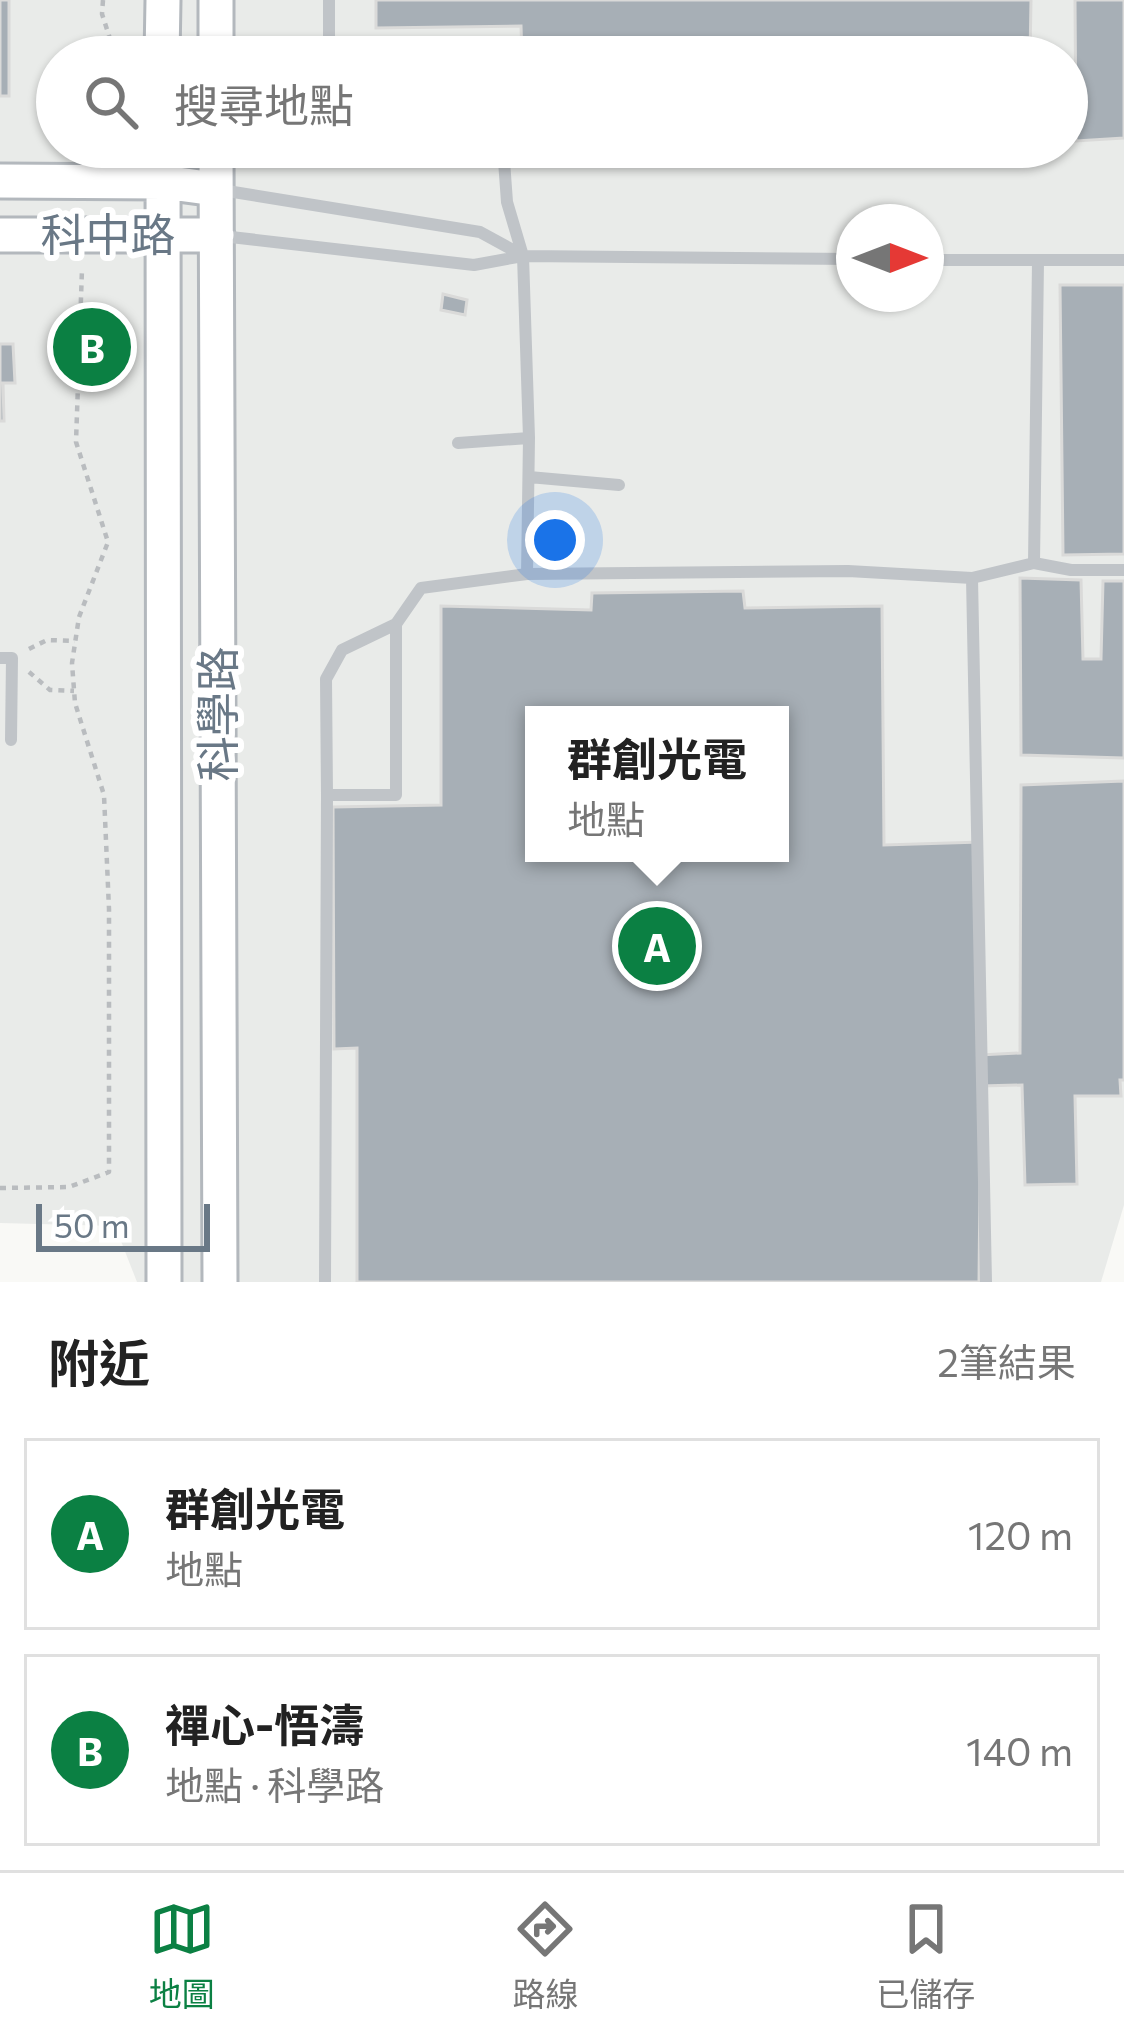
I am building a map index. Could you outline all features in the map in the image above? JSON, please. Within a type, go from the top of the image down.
[{"type":"street","points":[[162,36],[163,0]]},
{"type":"street","points":[[216,0],[216,36]]},
{"type":"street","name":"科學路","points":[[164,168],[164,1282]]},
{"type":"street","name":"科學路","points":[[215,168],[220,1282]]},
{"type":"street","name":"科中路","points":[[0,181],[164,182],[215,189]]},
{"type":"street","name":"科中路","points":[[0,235],[217,235]]},
{"type":"lane","points":[[328,0],[329,36]]},
{"type":"lane","points":[[505,168],[507,202],[523,256],[529,438],[527,574]]},
{"type":"lane","points":[[215,189],[480,232],[523,256]]},
{"type":"lane","points":[[217,235],[474,266],[523,256],[836,259]]},
{"type":"lane","points":[[944,260],[1124,260]]},
{"type":"lane","points":[[1034,563],[1037,261]]},
{"type":"lane","points":[[458,443],[529,438]]},
{"type":"lane","points":[[529,477],[619,485]]},
{"type":"lane","points":[[326,1282],[326,679],[342,650],[396,625],[421,587],[527,574],[848,571],[972,578],[1034,563],[1071,570],[1124,570]]},
{"type":"lane","points":[[972,578],[986,1282]]},
{"type":"lane","points":[[327,795],[396,794],[396,625]]},
{"type":"lane","points":[[6,658],[11,740]]},
{"type":"path","points":[[103,0],[109,36]]},
{"type":"path","points":[[0,1188],[69,1187],[109,1172],[104,795],[75,704],[72,663],[79,617],[108,542],[76,442],[82,269]]},
{"type":"path","points":[[6,658],[47,640],[75,641]]},
{"type":"path","points":[[6,658],[50,690],[74,691]]},
{"type":"shaded area","points":[[0,0],[1124,0],[1124,1205],[1101,1282],[137,1282],[115,1226],[0,1223]]},
{"type":"building","points":[[0,0],[9,0],[9,96],[0,96]]},
{"type":"building","points":[[376,0],[1031,0],[1030,36],[521,36],[521,26],[376,28]]},
{"type":"building","points":[[1075,0],[1124,0],[1124,138],[1088,140],[1088,36],[1075,36]]},
{"type":"building","points":[[1060,285],[1124,285],[1124,554],[1063,555]]},
{"type":"building","points":[[443,294],[467,300],[465,315],[441,310]]},
{"type":"building","points":[[0,344],[13,344],[15,383],[3,383],[4,421],[0,421]]},
{"type":"building","points":[[1020,578],[1081,580],[1083,659],[1101,659],[1103,581],[1124,581],[1124,758],[1021,755]]},
{"type":"building","points":[[743,591],[745,608],[882,606],[884,845],[981,842],[980,1055],[1020,1053],[1021,785],[1124,781],[1121,1096],[1075,1096],[1077,1184],[1025,1185],[1022,1085],[981,1086],[979,1282],[357,1282],[357,1048],[334,1049],[333,807],[441,805],[441,606],[591,610],[592,593]]},
{"type":"place","name":"禪心-悟濤","points":[[92,347]]},
{"type":"place","name":"群創光電","points":[[657,946]]}]
